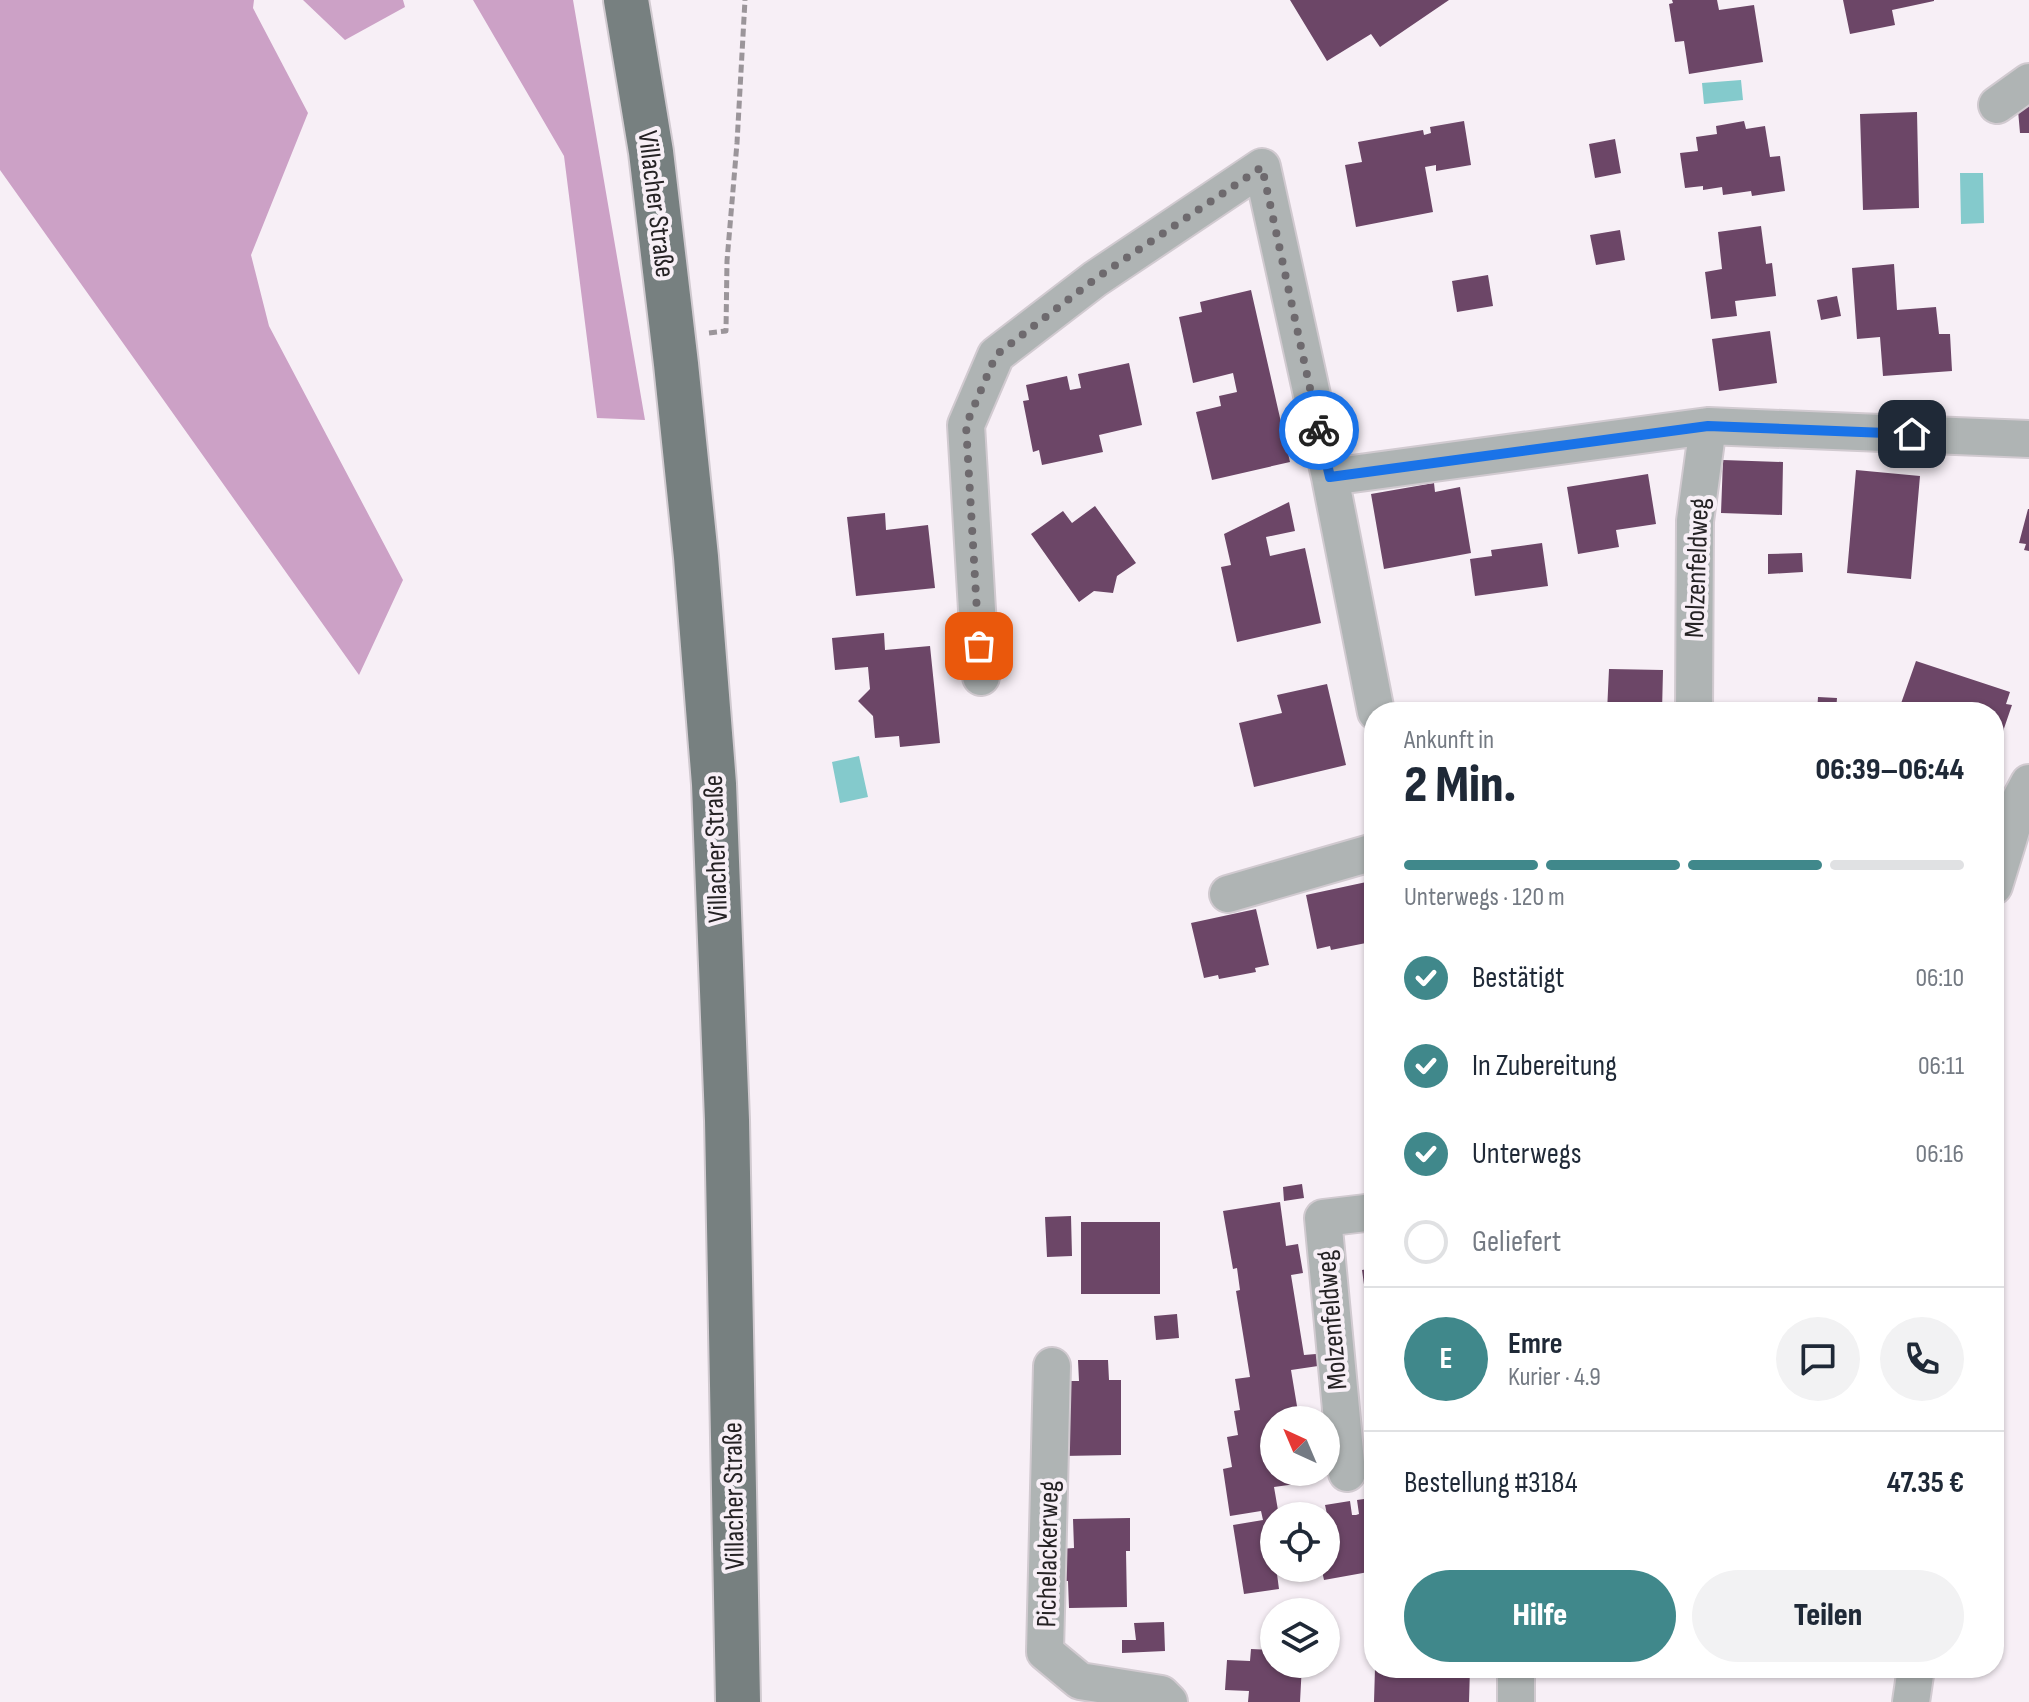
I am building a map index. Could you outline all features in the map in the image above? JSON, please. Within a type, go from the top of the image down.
[{"type":"main road","name":"Villacher Straße","points":[[626,0],[651,152],[673,337],[696,557],[714,784],[727,1120],[738,1702]]},
{"type":"street","points":[[1997,105],[2029,82]]},
{"type":"street","points":[[981,677],[966,425],[996,355],[1095,279],[1262,167],[1330,477],[1374,702]]},
{"type":"street","points":[[1330,477],[1708,426],[2029,439]]},
{"type":"street","name":"Molzenfeldweg","points":[[1694,702],[1695,521],[1708,426]]},
{"type":"street","points":[[2004,853],[2021,798],[2029,783]]},
{"type":"street","points":[[1228,894],[1364,855]]},
{"type":"street","name":"Molzenfeldweg","points":[[1347,1473],[1323,1218],[1364,1213]]},
{"type":"street","name":"Pichelackerweg","points":[[1052,1366],[1045,1652],[1080,1681],[1161,1694],[1169,1702]]},
{"type":"street","points":[[1516,1678],[1516,1702]]},
{"type":"street","points":[[1911,1702],[1915,1678]]},
{"type":"path","points":[[673,337],[726,331],[727,261],[745,0]]},
{"type":"shaded area","points":[[0,0],[254,0],[253,8],[308,113],[251,255],[269,326],[403,580],[359,675],[0,170]]},
{"type":"shaded area","points":[[303,0],[403,0],[405,7],[345,40]]},
{"type":"shaded area","points":[[473,0],[573,0],[645,420],[597,418],[564,156]]},
{"type":"water","points":[[1741,80],[1743,100],[1704,104],[1702,83]]},
{"type":"water","points":[[1960,173],[1983,173],[1984,223],[1961,224]]},
{"type":"water","points":[[859,756],[868,797],[840,803],[832,762]]},
{"type":"building","points":[[1290,0],[1449,0],[1380,47],[1371,34],[1327,61]]},
{"type":"building","points":[[1672,0],[1717,0],[1719,10],[1754,5],[1763,62],[1689,74],[1684,41],[1675,42],[1669,4],[1673,3]]},
{"type":"building","points":[[1843,0],[1934,1],[1892,10],[1895,25],[1850,34]]},
{"type":"building","points":[[2029,99],[2029,133],[2020,133],[2018,110]]},
{"type":"building","points":[[1917,112],[1919,208],[1863,210],[1860,114]]},
{"type":"building","points":[[1464,121],[1471,165],[1436,171],[1436,165],[1425,167],[1433,212],[1356,227],[1345,165],[1362,162],[1358,142],[1423,130],[1424,135],[1431,133],[1430,127]]},
{"type":"building","points":[[1744,121],[1746,129],[1765,126],[1770,157],[1780,156],[1785,191],[1752,196],[1751,191],[1723,195],[1722,187],[1703,190],[1703,186],[1685,188],[1680,153],[1698,151],[1696,137],[1717,134],[1716,126]]},
{"type":"building","points":[[1615,139],[1621,173],[1595,178],[1589,144]]},
{"type":"building","points":[[1761,226],[1766,264],[1772,263],[1776,296],[1735,301],[1737,316],[1711,319],[1705,272],[1722,269],[1718,232]]},
{"type":"building","points":[[1620,230],[1625,260],[1596,265],[1590,235]]},
{"type":"building","points":[[1894,264],[1897,310],[1936,307],[1939,334],[1950,334],[1952,371],[1883,376],[1880,337],[1857,339],[1852,268]]},
{"type":"building","points":[[1488,275],[1493,306],[1457,312],[1452,281]]},
{"type":"building","points":[[1251,290],[1290,462],[1212,480],[1196,412],[1221,406],[1219,396],[1237,392],[1233,373],[1193,383],[1179,317],[1202,312],[1200,302]]},
{"type":"building","points":[[1837,296],[1841,316],[1821,320],[1817,300]]},
{"type":"building","points":[[1770,331],[1777,383],[1719,391],[1712,339]]},
{"type":"building","points":[[1129,363],[1142,425],[1099,435],[1103,452],[1042,465],[1039,450],[1033,452],[1023,401],[1029,400],[1026,385],[1067,376],[1070,390],[1081,388],[1078,374]]},
{"type":"building","points":[[1723,460],[1783,462],[1782,515],[1721,513]]},
{"type":"building","points":[[1856,470],[1920,476],[1911,579],[1847,573]]},
{"type":"building","points":[[1648,474],[1656,524],[1616,530],[1619,547],[1578,554],[1567,487]]},
{"type":"building","points":[[1434,483],[1435,492],[1460,487],[1471,553],[1384,569],[1371,494]]},
{"type":"building","points":[[1289,502],[1295,531],[1266,537],[1270,556],[1305,548],[1321,623],[1237,642],[1221,567],[1231,565],[1224,534]]},
{"type":"building","points":[[1095,506],[1136,563],[1117,576],[1113,593],[1094,591],[1079,602],[1031,534],[1063,511],[1072,523]]},
{"type":"building","points":[[2028,509],[2029,551],[2024,550],[2026,544],[2019,543]]},
{"type":"building","points":[[885,513],[886,530],[928,525],[935,588],[856,596],[847,517]]},
{"type":"building","points":[[1542,543],[1548,586],[1475,596],[1470,559],[1492,556],[1491,550]]},
{"type":"building","points":[[1802,553],[1803,572],[1768,574],[1768,554]]},
{"type":"building","points":[[884,633],[885,650],[930,646],[940,743],[900,747],[899,736],[875,738],[873,716],[858,701],[870,689],[868,667],[835,670],[832,638]]},
{"type":"building","points":[[1916,661],[2010,692],[2006,704],[2012,705],[2004,728],[2004,702],[1902,702]]},
{"type":"building","points":[[1609,669],[1663,670],[1662,702],[1607,702]]},
{"type":"building","points":[[1327,684],[1346,765],[1254,787],[1239,723],[1282,713],[1277,695]]},
{"type":"building","points":[[1818,697],[1837,698],[1837,702],[1818,702]]},
{"type":"building","points":[[1364,883],[1364,943],[1331,950],[1330,946],[1317,949],[1306,895]]},
{"type":"building","points":[[1256,909],[1269,965],[1255,968],[1256,972],[1219,979],[1218,975],[1204,978],[1191,923]]},
{"type":"building","points":[[1302,1184],[1304,1198],[1284,1201],[1283,1187]]},
{"type":"building","points":[[1280,1202],[1286,1246],[1298,1244],[1303,1273],[1291,1275],[1304,1355],[1316,1354],[1318,1366],[1291,1370],[1297,1406],[1260,1406],[1260,1486],[1281,1486],[1274,1487],[1277,1502],[1260,1502],[1260,1511],[1230,1516],[1223,1469],[1232,1467],[1227,1437],[1238,1435],[1234,1411],[1240,1410],[1235,1379],[1250,1377],[1236,1291],[1240,1290],[1237,1268],[1233,1269],[1223,1211]]},
{"type":"building","points":[[1071,1216],[1072,1256],[1047,1257],[1045,1217]]},
{"type":"building","points":[[1081,1222],[1160,1222],[1160,1294],[1081,1294]]},
{"type":"building","points":[[1177,1314],[1179,1338],[1156,1340],[1154,1316]]},
{"type":"building","points":[[1078,1360],[1108,1360],[1109,1380],[1121,1380],[1121,1455],[1062,1456],[1061,1381],[1079,1381]]},
{"type":"building","points":[[1364,1499],[1364,1573],[1340,1577],[1340,1503],[1350,1501],[1352,1515],[1356,1515],[1359,1514],[1357,1500]]},
{"type":"building","points":[[1130,1518],[1130,1551],[1126,1551],[1127,1607],[1069,1608],[1068,1581],[1060,1581],[1060,1549],[1074,1548],[1073,1519]]},
{"type":"building","points":[[1260,1520],[1260,1582],[1278,1582],[1279,1589],[1244,1594],[1233,1525]]},
{"type":"building","points":[[1164,1622],[1165,1651],[1122,1653],[1122,1640],[1136,1640],[1134,1623]]},
{"type":"building","points":[[1251,1649],[1260,1649],[1260,1678],[1301,1678],[1300,1702],[1248,1702],[1249,1691],[1225,1690],[1227,1660],[1250,1661]]},
{"type":"building","points":[[1375,1678],[1470,1678],[1469,1702],[1374,1702]]},
{"type":"way so far","points":[[979,646],[966,425],[996,355],[1095,279],[1262,167],[1319,430]]},
{"type":"route","points":[[1319,430],[1330,477],[1708,426],[1912,434]]}]
